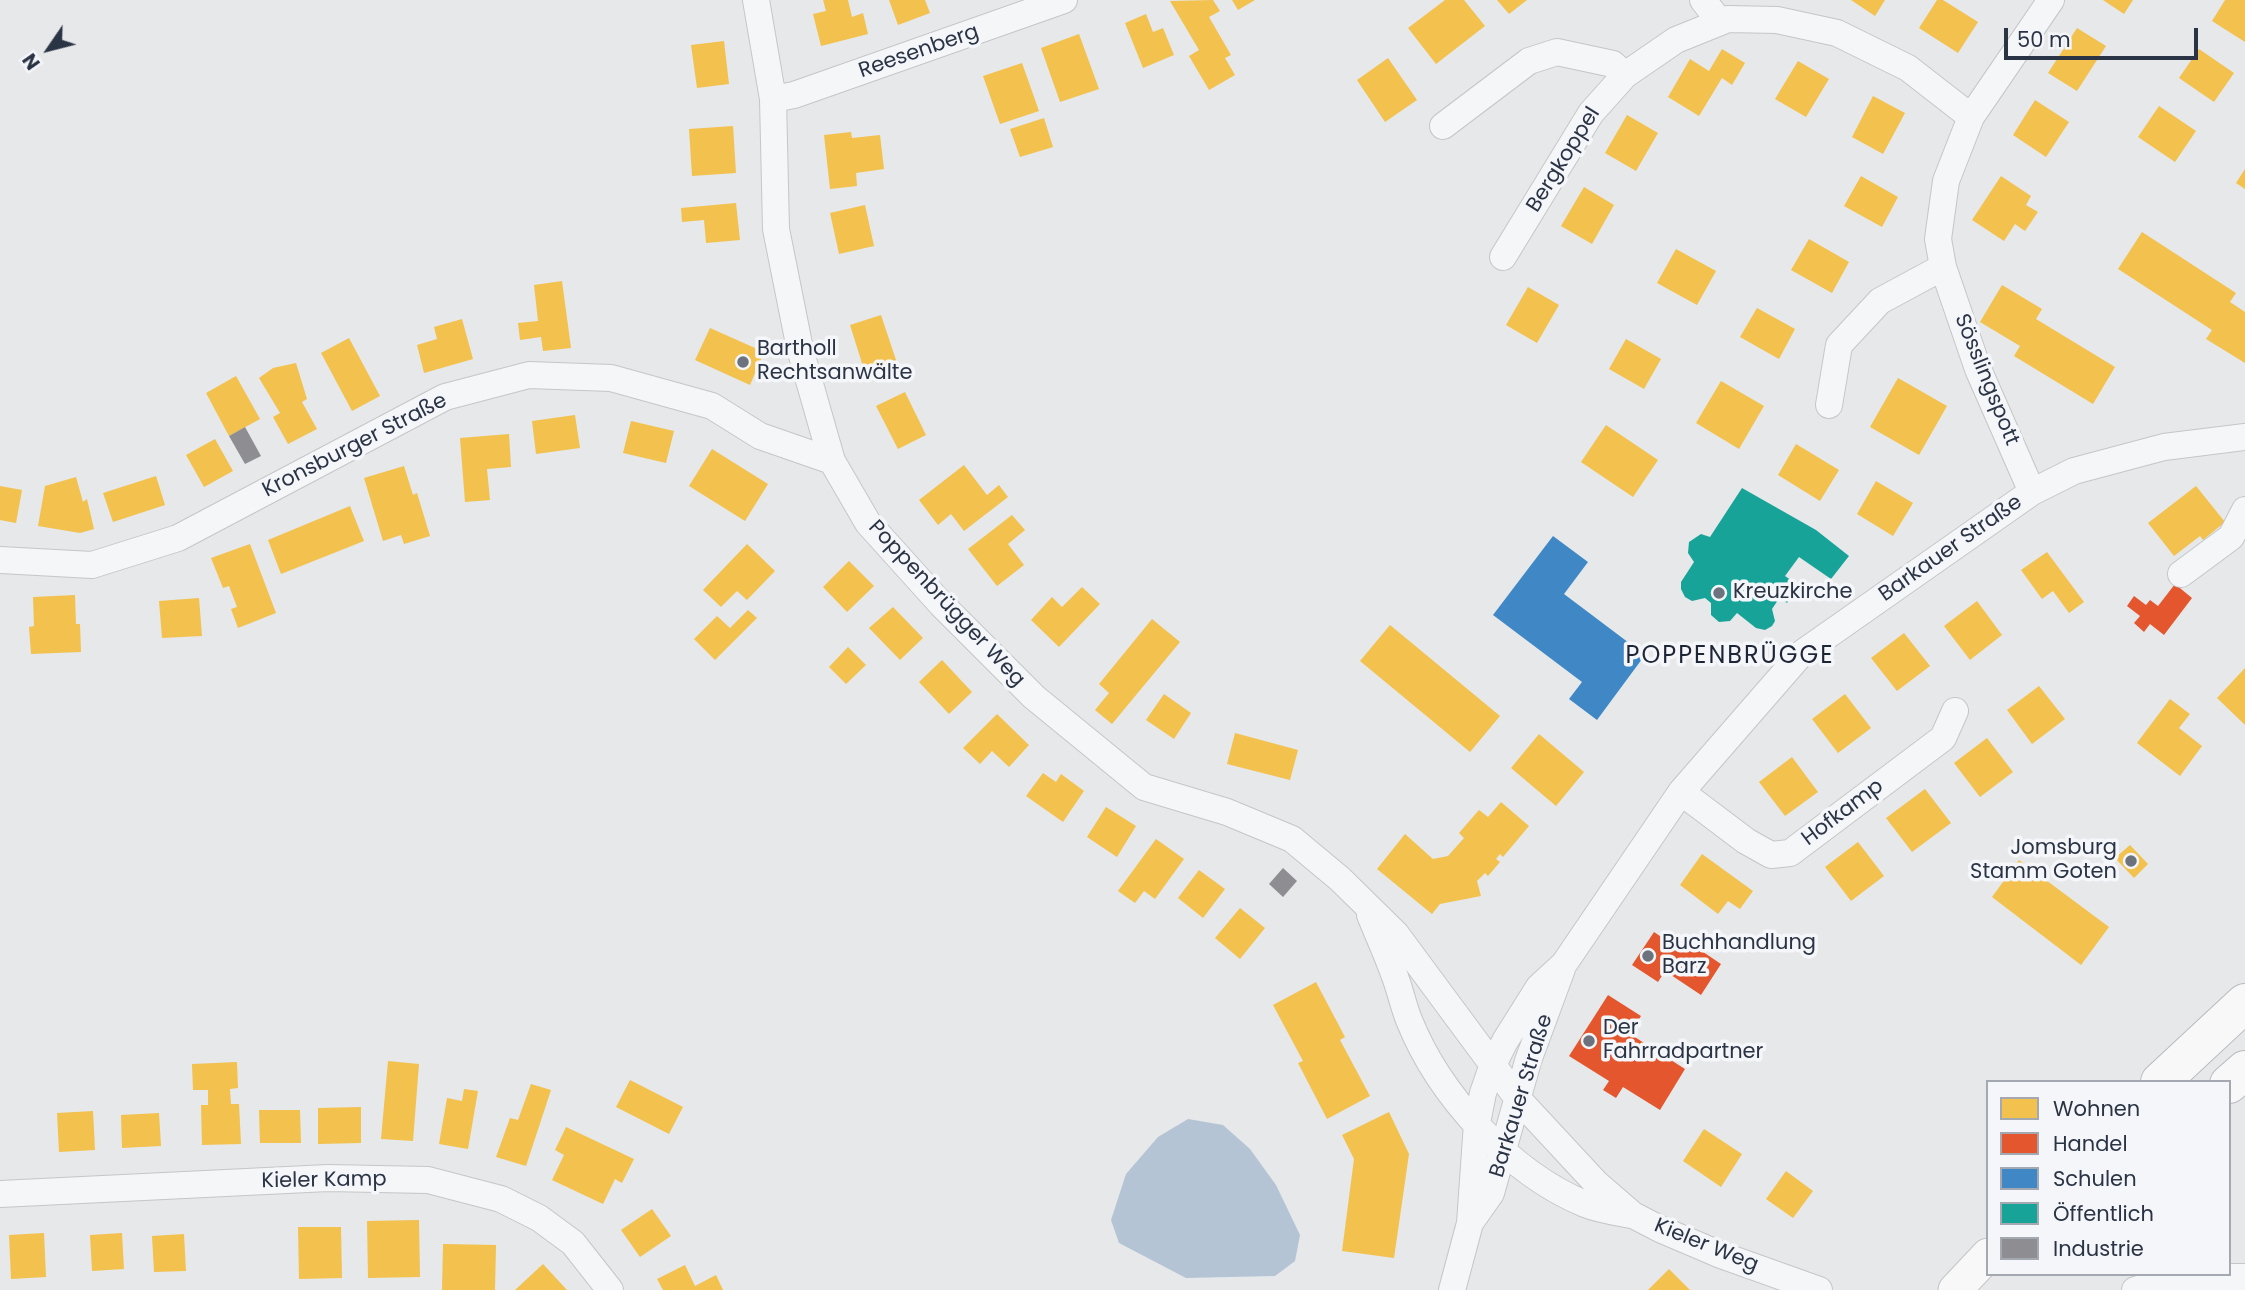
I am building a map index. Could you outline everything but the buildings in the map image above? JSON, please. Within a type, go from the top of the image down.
[{"type":"highway","points":[[2162,1080],[2245,1003]]},
{"type":"highway","points":[[2231,1082],[2245,1070]]},
{"type":"main road","points":[[1955,1290],[1986,1257]]},
{"type":"street","name":"Poppenbrügger Weg","points":[[756,0],[773,99],[776,229],[800,349],[832,461],[868,523],[940,604],[1034,697],[1144,787],[1227,812],[1292,839],[1340,879],[1396,934],[1518,1099]]},
{"type":"street","name":"Reesenberg","points":[[773,99],[843,78],[1064,0]]},
{"type":"street","points":[[1703,0],[1720,22]]},
{"type":"street","name":"Sösslingspott","points":[[2032,492],[1978,369],[1943,267],[1938,239],[1947,181],[1970,117],[2051,0]]},
{"type":"street","name":"Bergkoppel","points":[[1503,257],[1591,113],[1625,75],[1676,40],[1728,19],[1777,20],[1837,33],[1908,68],[1970,117]]},
{"type":"street","points":[[1443,126],[1529,61],[1557,52],[1613,64],[1625,75]]},
{"type":"street","points":[[1829,405],[1839,345],[1880,301],[1943,267]]},
{"type":"street","name":"Kronsburger Straße","points":[[0,560],[92,565],[178,538],[446,397],[529,375],[611,378],[699,402],[712,406],[760,436],[832,461]]},
{"type":"street","name":"Barkauer Straße","points":[[1452,1290],[1470,1223],[1477,1124],[1483,1093],[1505,1041],[1539,987],[1564,964],[1681,792],[1801,654],[2032,492],[2074,471],[2164,447],[2245,437]]},
{"type":"street","points":[[2181,574],[2231,537],[2245,510]]},
{"type":"street","name":"Hofkamp","points":[[1681,792],[1746,841],[1771,855],[1790,853],[1942,738],[1955,711]]},
{"type":"street","name":"Poppenbrügger Weg","points":[[1367,906],[1395,975],[1409,1020],[1428,1058],[1447,1088],[1504,1152]]},
{"type":"street","name":"Barkauer Straße","points":[[1470,1223],[1492,1193],[1528,1062],[1564,964]]},
{"type":"street","name":"Kieler Weg","points":[[1518,1099],[1596,1183],[1633,1215],[1721,1255],[1819,1290]]},
{"type":"street","name":"Kieler Weg","points":[[1504,1152],[1556,1190],[1586,1204],[1633,1215]]},
{"type":"street","name":"Kieler Kamp","points":[[0,1194],[328,1178],[428,1180],[501,1199],[540,1218],[573,1243],[610,1290]]},
{"type":"street","points":[[2135,1290],[2175,1277],[2245,1277]]},
{"type":"water","points":[[1188,1119],[1223,1125],[1250,1149],[1276,1185],[1300,1235],[1295,1261],[1275,1276],[1186,1278],[1119,1243],[1111,1220],[1126,1174],[1158,1137]]},
{"type":"place","name":"Bartholl Rechtsanwälte","points":[[743,362]]},
{"type":"place","name":"Kreuzkirche","points":[[1719,593]]},
{"type":"place","name":"Jomsburg Stamm Goten","points":[[2131,861]]},
{"type":"place","name":"Buchhandlung Barz","points":[[1648,956]]},
{"type":"place","name":"Der Fahrradpartner","points":[[1589,1041]]},
{"type":"district","name":"POPPENBRÜGGE","points":[[1730,657]]}]
